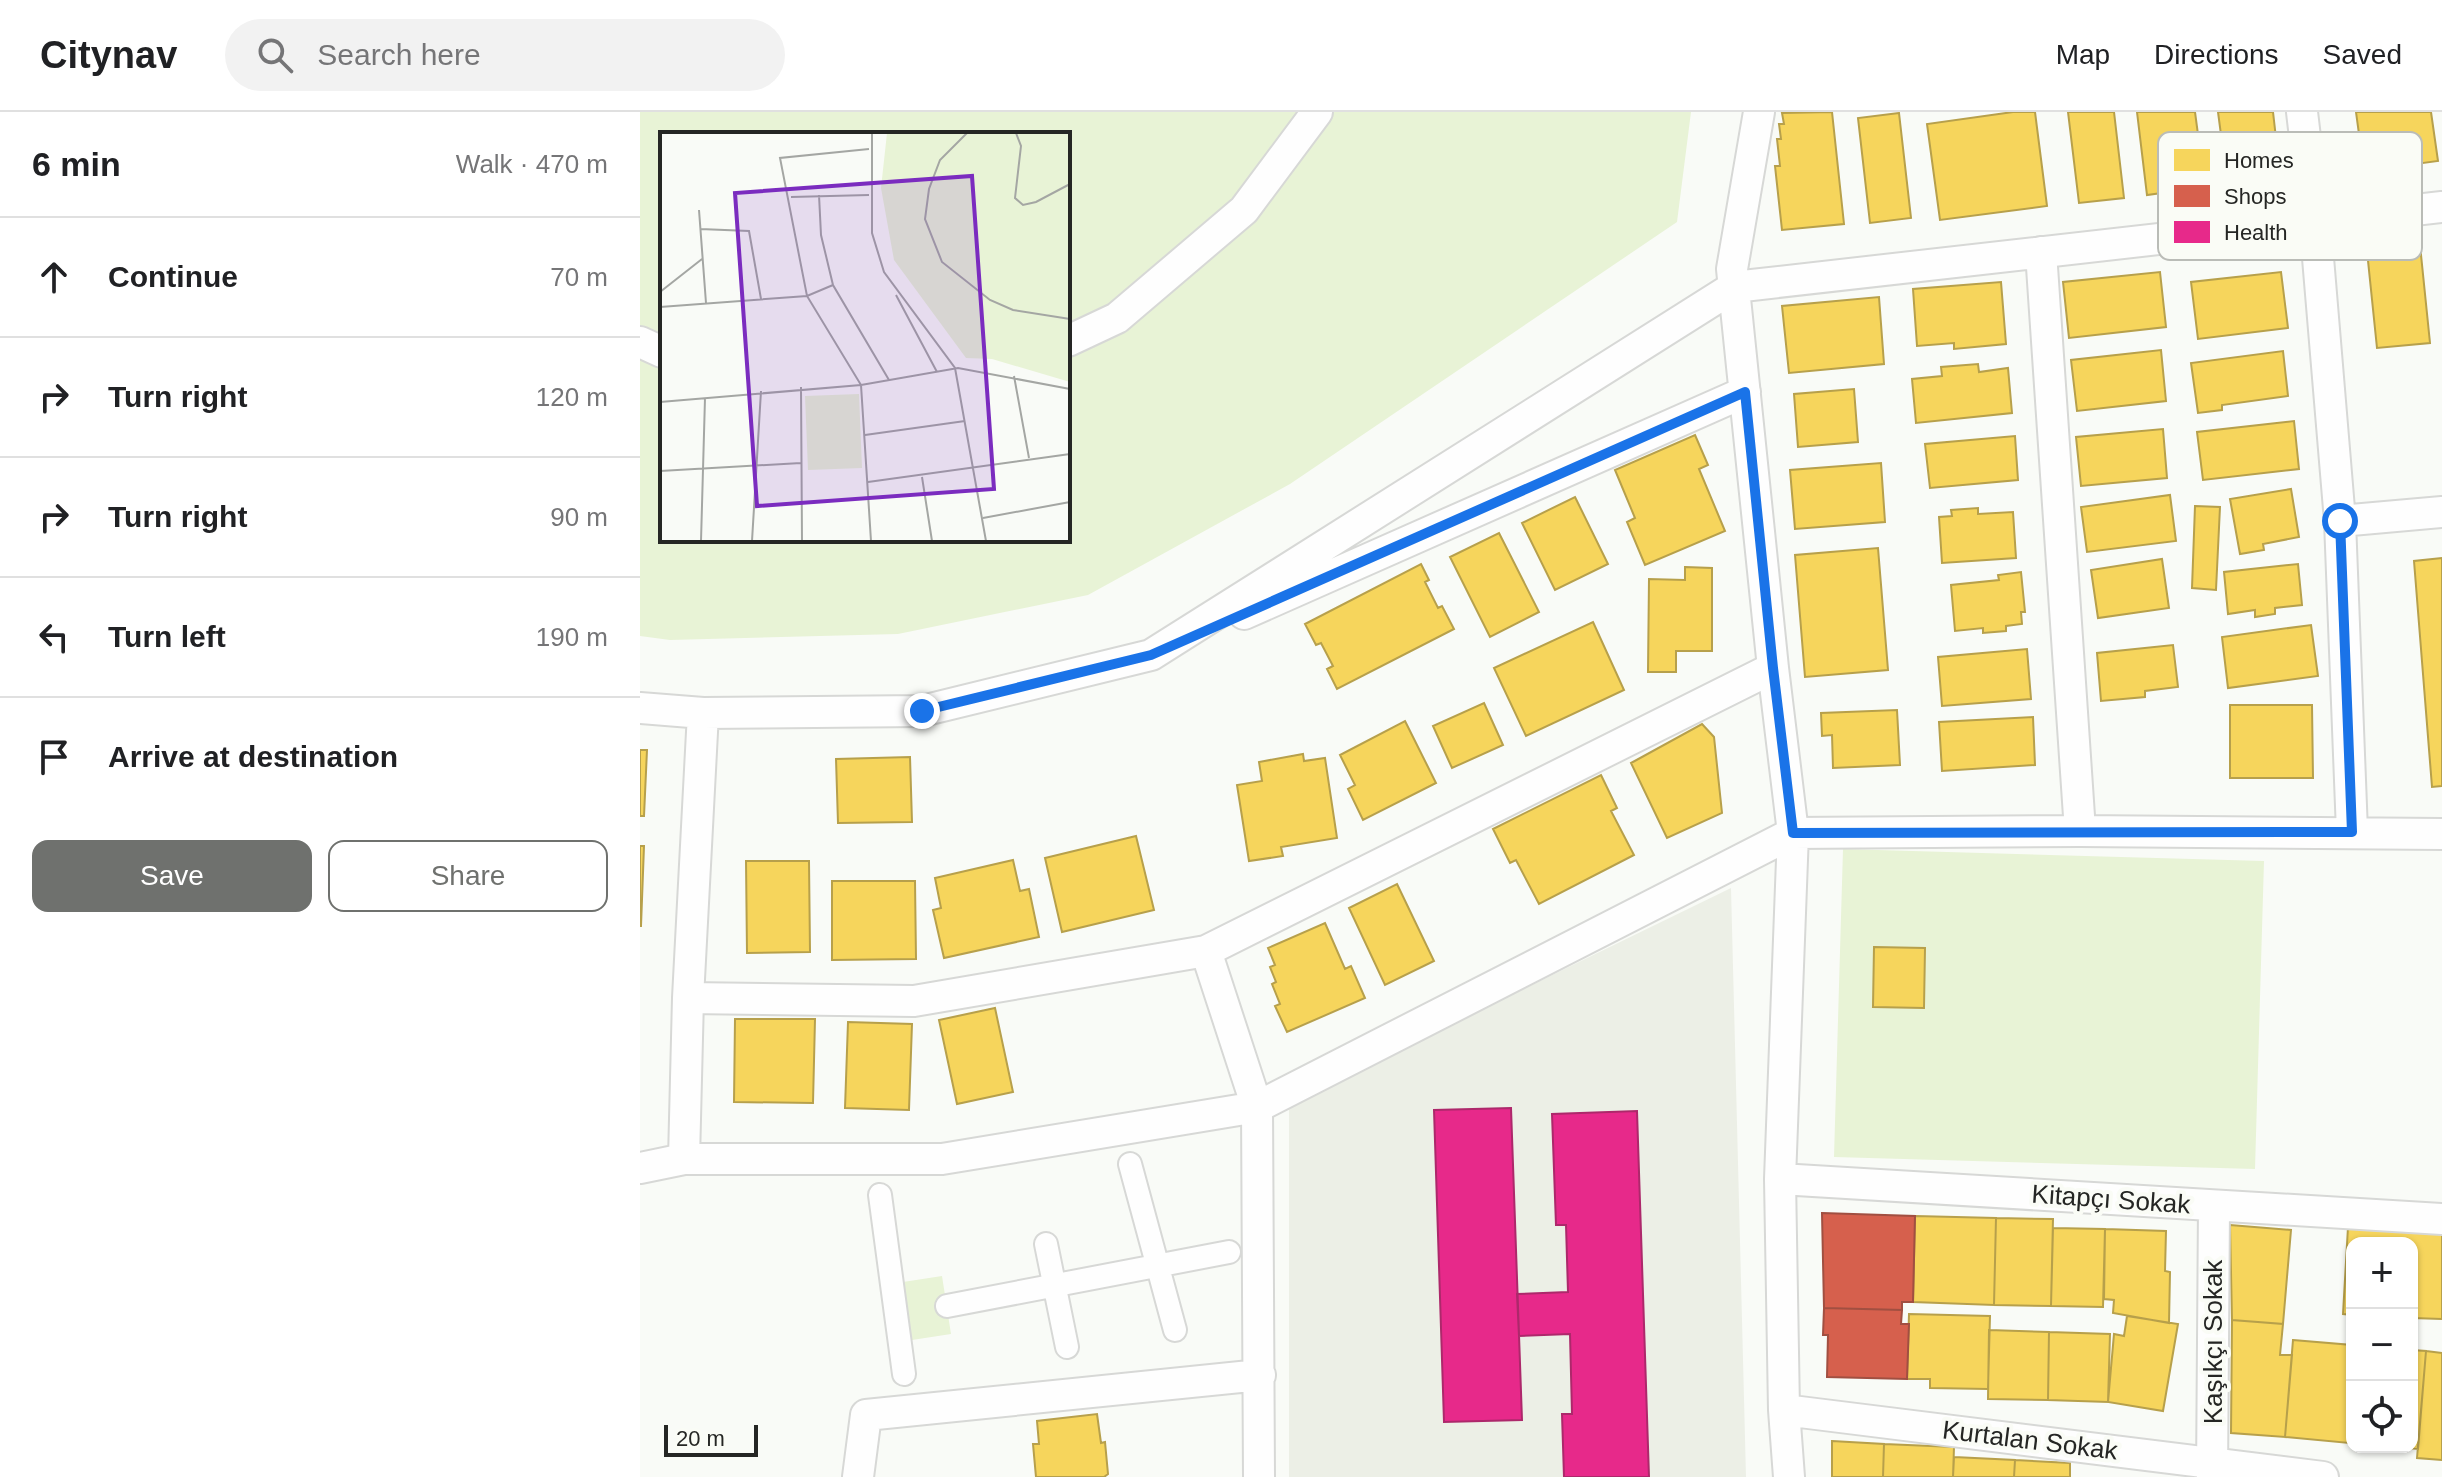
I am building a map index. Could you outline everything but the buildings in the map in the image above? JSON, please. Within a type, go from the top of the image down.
[{"type":"street","points":[[1070,340],[1117,318],[1244,210],[1317,112]]},
{"type":"street","points":[[1759,112],[1732,269],[1793,833],[1780,1179],[1784,1410],[1789,1477]]},
{"type":"street","points":[[2302,112],[2304,132]]},
{"type":"street","points":[[2422,209],[2442,207]]},
{"type":"street","points":[[1151,655],[1734,287],[2158,239]]},
{"type":"street","points":[[2041,252],[2080,831]]},
{"type":"street","points":[[2317,260],[2340,521],[2352,832]]},
{"type":"street","points":[[640,342],[660,351]]},
{"type":"street","points":[[640,708],[703,713],[922,711],[1151,655],[1745,392]]},
{"type":"street","points":[[2340,521],[2442,512]]},
{"type":"street","points":[[688,998],[914,1001],[1206,951],[1773,668]]},
{"type":"street","points":[[684,1159],[688,998],[703,713]]},
{"type":"street","points":[[640,1168],[684,1159],[942,1159],[1257,1107],[1793,833],[2080,831],[2442,834]]},
{"type":"street","points":[[1206,951],[1257,1107],[1259,1477]]},
{"type":"street","points":[[1130,1164],[1175,1330]]},
{"type":"street","name":"Kitapçı Sokak","points":[[1780,1179],[2442,1219]]},
{"type":"street","points":[[880,1195],[904,1374]]},
{"type":"street","name":"Kaşıkçı Sokak","points":[[2213,1470],[2214,1206]]},
{"type":"street","points":[[1046,1244],[1067,1347]]},
{"type":"street","points":[[947,1306],[1229,1252]]},
{"type":"street","points":[[858,1477],[866,1415],[1260,1375]]},
{"type":"street","name":"Kurtalan Sokak","points":[[1784,1410],[2213,1470],[2323,1477]]},
{"type":"shaded area","points":[[1731,888],[1746,1477],[1289,1477],[1289,1103]]},
{"type":"green space","points":[[640,112],[1691,112],[1677,222],[1290,484],[1088,595],[898,634],[670,640],[640,636]]},
{"type":"green space","points":[[1843,849],[2264,861],[2255,1169],[1834,1157]]},
{"type":"green space","points":[[942,1276],[951,1334],[899,1342],[890,1284]]},
{"type":"route","points":[[922,711],[1151,655],[1745,392],[1793,833],[2352,832],[2340,521]]}]
